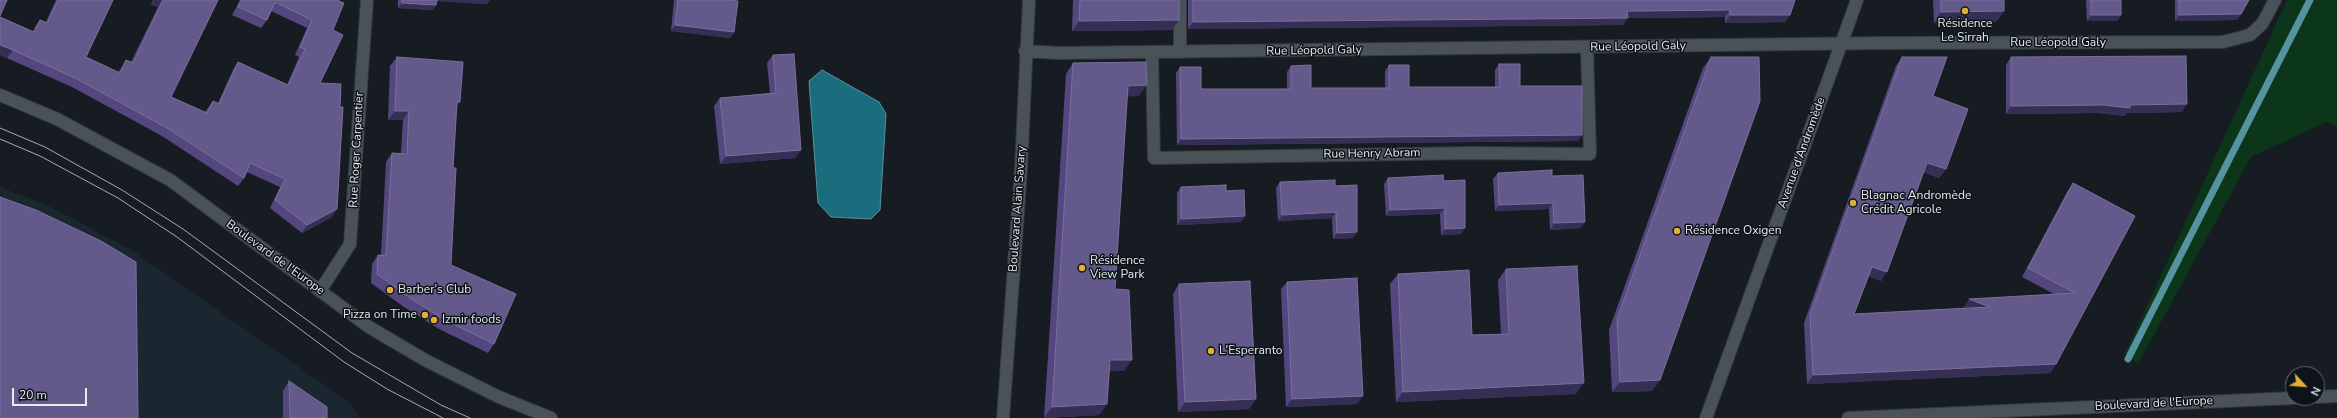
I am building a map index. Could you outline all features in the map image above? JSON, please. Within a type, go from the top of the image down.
[{"type":"street","name":"Rue Roger Carpentier","points":[[320,291],[350,244],[367,0]]},
{"type":"street","name":"Boulevard Alain Savary","points":[[1003,418],[1021,169],[1025,52],[1029,0]]},
{"type":"street","points":[[1180,0],[1180,52]]},
{"type":"street","name":"Avenue d'Andromède","points":[[1706,418],[1857,0]]},
{"type":"street","name":"Rue Léopold Galy","points":[[1025,52],[1180,52],[1841,44],[2208,42],[2240,39],[2250,35],[2262,24],[2275,0]]},
{"type":"street","name":"Rue Henry Abram","points":[[1152,52],[1154,158],[1473,153],[1590,154],[1587,48]]},
{"type":"street","name":"Boulevard de l'Europe","points":[[0,95],[57,119],[170,180],[369,327],[425,360],[499,397],[551,418]]},
{"type":"street","points":[[2325,397],[2337,396]]},
{"type":"street","name":"Boulevard de l'Europe","points":[[1848,418],[2285,398]]},
{"type":"shaded area","points":[[0,187],[45,204],[133,251],[350,403],[359,418],[0,418]]},
{"type":"green space","points":[[2287,0],[2337,0],[2337,126],[2326,122],[2251,157],[2138,364],[2125,354]]},
{"type":"water","points":[[822,70],[879,102],[886,114],[880,210],[871,219],[831,217],[818,203],[809,81]]},
{"type":"building","points":[[0,0],[7,0],[0,16]]},
{"type":"building","points":[[58,0],[113,0],[86,57],[120,73],[126,60],[133,63],[163,0],[218,0],[171,97],[207,113],[213,101],[219,104],[238,62],[288,85],[305,49],[300,47],[312,20],[275,2],[267,20],[238,7],[241,0],[337,0],[344,3],[333,30],[343,35],[320,83],[341,84],[340,107],[343,107],[337,209],[307,225],[275,200],[285,179],[250,163],[244,178],[167,128],[77,79],[0,45],[0,17],[34,32],[40,20],[47,23]]},
{"type":"building","points":[[402,0],[437,0],[436,5],[402,3]]},
{"type":"building","points":[[678,0],[738,1],[734,32],[675,25]]},
{"type":"building","points":[[1080,0],[1179,0],[1179,20],[1079,21]]},
{"type":"building","points":[[1193,0],[1795,0],[1790,15],[1730,15],[1730,10],[1627,11],[1628,18],[1193,22]]},
{"type":"building","points":[[1941,0],[2004,0],[2004,11],[1941,12]]},
{"type":"building","points":[[2091,0],[2121,0],[2121,15],[2091,15]]},
{"type":"building","points":[[2179,0],[2249,0],[2241,14],[2179,15]]},
{"type":"building","points":[[794,54],[801,150],[726,156],[720,98],[776,93],[773,55]]},
{"type":"building","points":[[2186,56],[2187,104],[2130,105],[2130,108],[2103,105],[2011,106],[2011,57]]},
{"type":"building","points":[[397,57],[463,62],[460,102],[457,102],[453,168],[456,168],[451,265],[516,294],[494,344],[445,320],[410,298],[377,274],[378,255],[386,256],[392,153],[407,154],[409,111],[395,111]]},
{"type":"building","name":"Résidence Oxigen","points":[[1711,57],[1759,57],[1760,101],[1660,380],[1620,382],[1617,319]]},
{"type":"building","points":[[1902,57],[1947,57],[1933,96],[1968,109],[1946,169],[1927,163],[1887,272],[1872,267],[1854,314],[1990,307],[1969,299],[2075,293],[2028,268],[2073,183],[2135,216],[2056,364],[1813,375],[1810,315]]},
{"type":"building","name":"Résidence View Park","points":[[1146,62],[1147,85],[1128,86],[1115,289],[1129,290],[1132,360],[1110,360],[1107,404],[1052,407],[1073,63]]},
{"type":"building","points":[[1499,64],[1520,64],[1520,86],[1582,86],[1582,135],[1181,139],[1180,67],[1201,67],[1201,89],[1291,89],[1291,66],[1311,65],[1311,88],[1389,88],[1389,65],[1409,65],[1409,87],[1500,87]]},
{"type":"building","points":[[1552,170],[1552,176],[1583,175],[1585,222],[1554,223],[1553,203],[1499,205],[1498,173]]},
{"type":"building","points":[[1443,175],[1444,181],[1465,180],[1465,228],[1445,229],[1445,208],[1390,210],[1388,178]]},
{"type":"building","points":[[1335,180],[1335,186],[1357,185],[1357,232],[1337,233],[1336,212],[1282,215],[1280,182]]},
{"type":"building","points":[[1226,185],[1226,191],[1244,190],[1245,216],[1181,219],[1181,187]]},
{"type":"building","points":[[0,197],[36,210],[101,241],[136,262],[138,418],[0,418]]},
{"type":"building","points":[[1577,266],[1584,383],[1403,392],[1398,274],[1469,270],[1472,335],[1509,334],[1506,269]]},
{"type":"building","points":[[1357,278],[1363,396],[1292,399],[1287,282]]},
{"type":"building","name":"L'Esperanto","points":[[1250,281],[1256,399],[1185,402],[1179,284]]},
{"type":"building","points":[[289,381],[327,407],[327,418],[290,418]]},
{"type":"waterway","points":[[2128,359],[2310,0]]},
{"type":"tram line","points":[[0,128],[45,147],[122,190],[183,229],[352,353],[441,405],[470,418]]},
{"type":"tram line","points":[[0,139],[40,156],[118,198],[177,237],[344,362],[387,389],[443,418]]},
{"type":"place","name":"Résidence Le Sirrah","points":[[1965,11]]},
{"type":"place","name":"Blagnac Andromède Crédit Agricole","points":[[1853,203]]},
{"type":"place","name":"Résidence Oxigen","points":[[1677,231]]},
{"type":"place","name":"Résidence View Park","points":[[1082,268]]},
{"type":"place","name":"Barber's Club","points":[[390,290]]},
{"type":"place","name":"Pizza on Time","points":[[425,315]]},
{"type":"place","name":"Izmir foods","points":[[434,320]]},
{"type":"place","name":"L'Esperanto","points":[[1211,351]]}]
